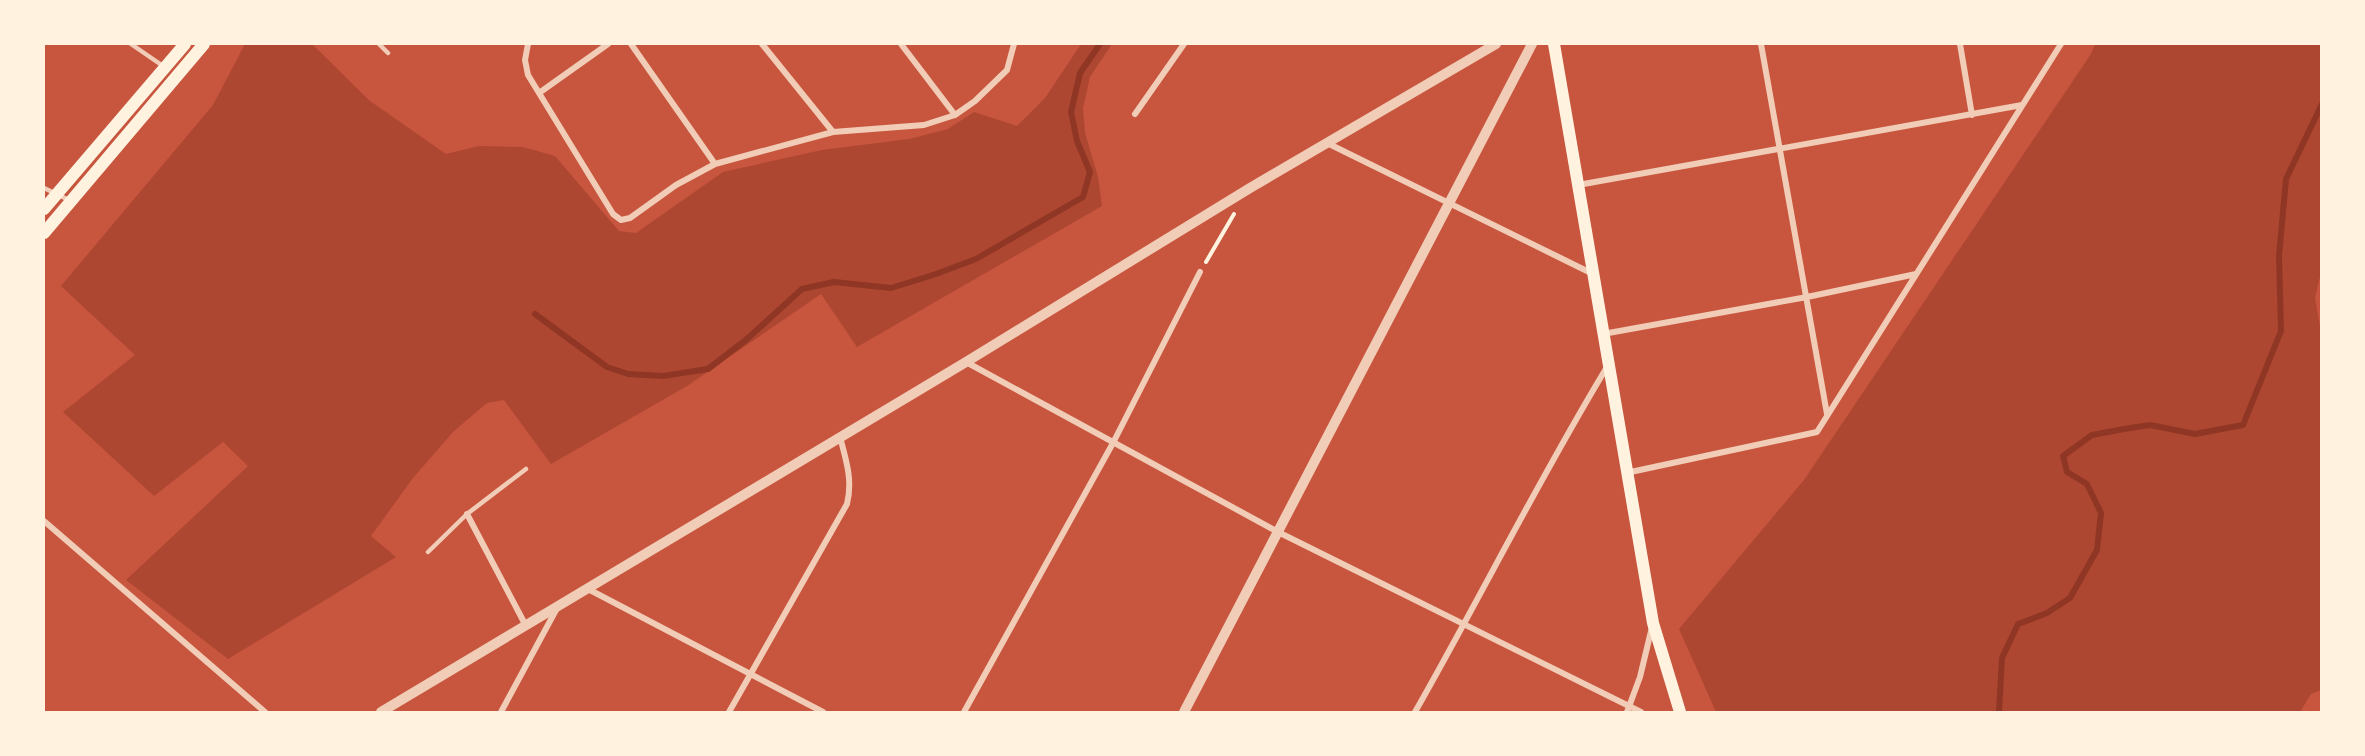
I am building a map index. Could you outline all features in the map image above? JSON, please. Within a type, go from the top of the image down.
[{"type":"main road","points":[[44,209],[185,44]]},
{"type":"main road","points":[[44,233],[204,44]]},
{"type":"main road","points":[[1554,44],[1591,273],[1653,623],[1680,712]]},
{"type":"street","points":[[528,44],[525,60],[528,75],[613,214],[621,220],[630,218],[676,184],[715,165],[833,132],[924,125],[955,115],[975,101],[1007,70],[1014,44]]},
{"type":"street","points":[[539,93],[608,44]]},
{"type":"street","points":[[631,44],[715,165]]},
{"type":"street","points":[[762,44],[833,132]]},
{"type":"street","points":[[901,44],[955,115]]},
{"type":"street","points":[[1135,114],[1184,44]]},
{"type":"street","points":[[381,712],[966,362],[1250,188],[1496,44]]},
{"type":"street","points":[[1184,712],[1532,44]]},
{"type":"street","points":[[1761,44],[1827,414]]},
{"type":"street","points":[[1960,44],[1972,115]]},
{"type":"street","points":[[1626,473],[1817,432],[2061,44]]},
{"type":"street","points":[[1578,186],[2022,105]]},
{"type":"street","points":[[1327,143],[1591,273]]},
{"type":"street","points":[[964,712],[1113,443],[1200,272]]},
{"type":"street","points":[[1602,334],[1806,297],[1916,274]]},
{"type":"street","points":[[966,362],[1278,532],[1629,710],[1641,712]]},
{"type":"street","points":[[1415,712],[1607,366]]},
{"type":"street","points":[[729,712],[847,504],[850,474],[840,437]]},
{"type":"street","points":[[467,514],[525,626]]},
{"type":"street","points":[[44,521],[265,712]]},
{"type":"street","points":[[588,589],[824,712]]},
{"type":"street","points":[[501,712],[557,608]]},
{"type":"street","points":[[1629,710],[1653,623]]},
{"type":"lane","points":[[131,44],[165,67]]},
{"type":"lane","points":[[379,44],[388,53]]},
{"type":"lane","points":[[44,188],[71,201]]},
{"type":"lane","points":[[428,552],[467,514],[526,469]]},
{"type":"path","points":[[1200,272],[1250,188]]},
{"type":"shaded area","points":[[245,44],[312,44],[370,101],[446,154],[479,146],[523,147],[555,156],[619,231],[636,233],[723,172],[822,150],[909,139],[948,129],[974,112],[1017,126],[1045,98],[1081,44],[1112,44],[1090,77],[1083,108],[1085,133],[1098,177],[1102,206],[857,347],[821,294],[687,386],[551,464],[504,400],[487,403],[453,432],[413,478],[371,536],[396,557],[228,659],[126,580],[248,466],[223,442],[154,496],[63,412],[135,355],[61,286],[213,105]]},
{"type":"shaded area","points":[[2095,44],[2321,44],[2322,268],[2315,298],[2322,338],[2321,690],[2311,694],[2300,712],[1716,712],[1679,629],[1804,480],[2091,54]]},
{"type":"waterway","points":[[535,314],[607,367],[628,374],[663,376],[708,369],[747,339],[802,289],[834,282],[891,288],[976,259],[1083,197],[1090,172],[1077,141],[1071,112],[1080,73],[1100,44]]},
{"type":"waterway","points":[[1999,712],[2002,658],[2018,624],[2047,613],[2070,598],[2097,550],[2101,513],[2087,484],[2067,472],[2063,456],[2092,435],[2124,429],[2150,425],[2195,434],[2243,425],[2281,331],[2279,256],[2286,179],[2322,104]]}]
